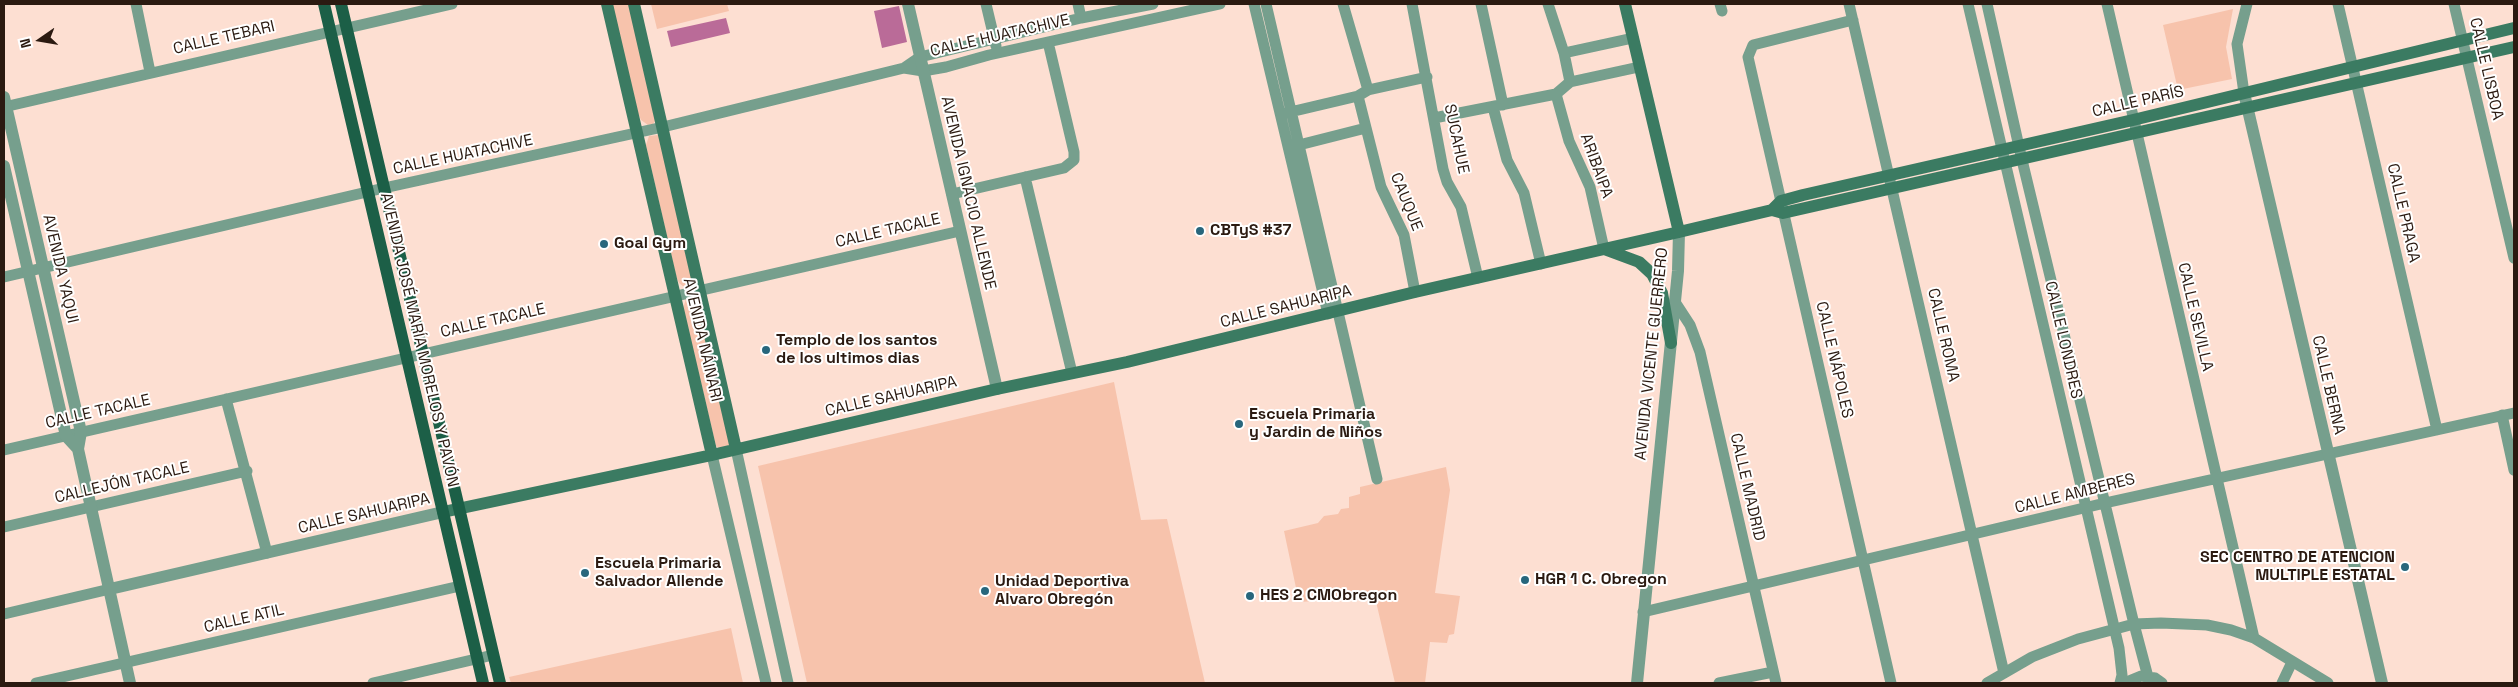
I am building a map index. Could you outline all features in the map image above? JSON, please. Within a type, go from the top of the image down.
[{"type":"main road","name":"AVENIDA JOSÉ MARÍA MORELOS Y PAVÓN","points":[[324,4],[483,683]]},
{"type":"main road","name":"AVENIDA JOSÉ MARÍA MORELOS Y PAVÓN","points":[[341,4],[500,683]]},
{"type":"main road","name":"AVENIDA NÁINARI","points":[[607,4],[712,455]]},
{"type":"main road","name":"AVENIDA NÁINARI","points":[[634,4],[736,449]]},
{"type":"main road","name":"AVENIDA VICENTE GUERRERO","points":[[1625,4],[1679,232]]},
{"type":"main road","name":"CALLE PARÍS","points":[[1679,232],[1779,208],[1889,175],[2134,120],[2514,28]]},
{"type":"main road","name":"CALLE PARÍS","points":[[1779,208],[1892,188],[2006,164],[2514,47]]},
{"type":"main road","name":"CALLE SAHUARIPA","points":[[443,512],[712,455],[997,389],[1134,361],[1415,292],[1679,232]]},
{"type":"main road","points":[[1604,249],[1639,262],[1652,274],[1662,293],[1670,343]]},
{"type":"street","points":[[136,4],[150,72]]},
{"type":"street","name":"CALLE TEBARI","points":[[4,104],[452,4]]},
{"type":"street","name":"AVENIDA IGNACIO ALLENDE","points":[[908,4],[997,389]]},
{"type":"street","points":[[986,4],[998,53]]},
{"type":"street","points":[[1078,4],[1081,18]]},
{"type":"street","name":"CALLE HUATACHIVE","points":[[4,277],[384,188],[663,127],[904,68],[920,58],[1081,18],[1098,9],[1154,4]]},
{"type":"street","name":"CALLE HUATACHIVE","points":[[904,68],[923,71],[1220,4]]},
{"type":"street","points":[[1254,4],[1287,148],[1377,479]]},
{"type":"street","points":[[1266,4],[1299,144],[1333,313]]},
{"type":"street","name":"CAUQUE","points":[[1343,4],[1363,93],[1366,128],[1380,187],[1404,235],[1415,292]]},
{"type":"street","name":"SUCAHUE","points":[[1412,4],[1445,176],[1461,207],[1478,278]]},
{"type":"street","points":[[1481,4],[1507,160],[1524,193],[1542,264]]},
{"type":"street","points":[[1548,4],[1564,53],[1570,82]]},
{"type":"street","name":"CALLE ROMA","points":[[1849,4],[2004,673]]},
{"type":"street","name":"CALLE LONDRES","points":[[1968,4],[2114,628],[2121,662],[2120,683]]},
{"type":"street","name":"CALLE LONDRES","points":[[1987,4],[2022,160],[2148,676]]},
{"type":"street","name":"CALLE SEVILLA","points":[[2107,4],[2254,638]]},
{"type":"street","points":[[2244,93],[2238,44],[2247,4]]},
{"type":"street","name":"CALLE PRAGA","points":[[2338,4],[2437,430]]},
{"type":"street","name":"CALLE LISBOA","points":[[2454,4],[2514,258]]},
{"type":"street","name":"CALLE NÁPOLES","points":[[1853,20],[1753,46],[1749,53],[1749,62],[1779,208],[1891,683]]},
{"type":"street","points":[[1564,53],[1633,38]]},
{"type":"street","points":[[952,194],[1064,168],[1074,160],[1048,42]]},
{"type":"street","points":[[1434,118],[1556,94],[1570,82],[1639,67]]},
{"type":"street","points":[[1279,115],[1427,77]]},
{"type":"street","name":"CALLE BERNA","points":[[2244,93],[2382,683]]},
{"type":"street","name":"ARIBAIPA","points":[[1556,94],[1572,149],[1590,187],[1604,249]]},
{"type":"street","name":"AVENIDA YAQUI","points":[[4,104],[81,432],[78,449],[130,683]]},
{"type":"street","points":[[1287,148],[1366,128]]},
{"type":"street","name":"AVENIDA YAQUI","points":[[4,166],[66,436],[78,449]]},
{"type":"street","points":[[1026,177],[1072,373]]},
{"type":"street","name":"CALLE TACALE","points":[[4,450],[960,231]]},
{"type":"street","name":"AVENIDA VICENTE GUERRERO","points":[[1636,683],[1675,302],[1679,232]]},
{"type":"street","name":"CALLE MADRID","points":[[1675,302],[1690,325],[1700,352],[1775,677]]},
{"type":"street","points":[[226,399],[247,471],[267,553]]},
{"type":"street","name":"CALLE AMBERES","points":[[1644,612],[1973,536],[2105,503],[2514,413]]},
{"type":"street","points":[[2502,415],[2514,470]]},
{"type":"street","name":"AVENIDA NÁINARI","points":[[736,449],[788,683]]},
{"type":"street","name":"AVENIDA NÁINARI","points":[[712,455],[766,683]]},
{"type":"street","name":"CALLEJÓN TACALE","points":[[4,527],[247,471]]},
{"type":"street","name":"CALLE SAHUARIPA","points":[[110,589],[443,512]]},
{"type":"street","name":"CALLE ATIL","points":[[36,683],[460,586]]},
{"type":"street","points":[[4,614],[110,589]]},
{"type":"street","points":[[1988,683],[2051,648],[2114,628],[2134,624],[2207,626],[2231,630],[2254,638],[2328,683]]},
{"type":"street","points":[[373,683],[493,655]]},
{"type":"street","points":[[2282,683],[2292,662]]},
{"type":"street","points":[[2124,683],[2137,677],[2148,676],[2162,683]]},
{"type":"street","points":[[1719,683],[1775,677]]},
{"type":"shaded area","points":[[612,4],[630,4],[656,120],[653,124],[648,125],[641,120],[638,113]]},
{"type":"shaded area","points":[[651,4],[727,4],[729,11],[657,29]]},
{"type":"shaded area","points":[[899,6],[907,42],[882,48],[874,11]]},
{"type":"shaded area","points":[[2233,9],[2226,47],[2232,79],[2178,90],[2163,25]]},
{"type":"shaded area","points":[[726,18],[730,33],[671,47],[667,31]]},
{"type":"shaded area","points":[[658,135],[662,138],[693,283],[691,287],[685,288],[679,283],[676,276],[646,145],[649,136]]},
{"type":"shaded area","points":[[694,297],[698,301],[730,446],[722,450],[716,446],[683,308],[686,299]]},
{"type":"shaded area","name":"Unidad Deportiva Alvaro Obregón","points":[[1114,382],[1141,520],[1167,519],[1205,683],[807,683],[758,466]]},
{"type":"shaded area","points":[[1446,467],[1450,490],[1435,593],[1460,596],[1454,634],[1449,635],[1447,643],[1430,642],[1425,683],[1395,683],[1374,593],[1347,599],[1299,602],[1284,531],[1318,523],[1324,516],[1338,514],[1341,509],[1349,508],[1349,497],[1360,494],[1360,487]]},
{"type":"shaded area","points":[[731,628],[743,683],[511,683],[509,677]]},
{"type":"place","name":"CBTyS #37","points":[[1200,231]]},
{"type":"place","name":"Goal Gym","points":[[604,244]]},
{"type":"place","name":"Templo de los santos de los ultimos dias","points":[[766,350]]},
{"type":"place","name":"Escuela Primaria y Jardin de Niños","points":[[1239,424]]},
{"type":"place","name":"SEC CENTRO DE ATENCION MULTIPLE ESTATAL","points":[[2405,567]]},
{"type":"place","name":"Escuela Primaria Salvador Allende","points":[[585,573]]},
{"type":"place","name":"HGR 1 C. Obregon","points":[[1525,580]]},
{"type":"place","name":"Unidad Deportiva Alvaro Obregón","points":[[985,591]]},
{"type":"place","name":"HES 2 CMObregon","points":[[1250,596]]}]
